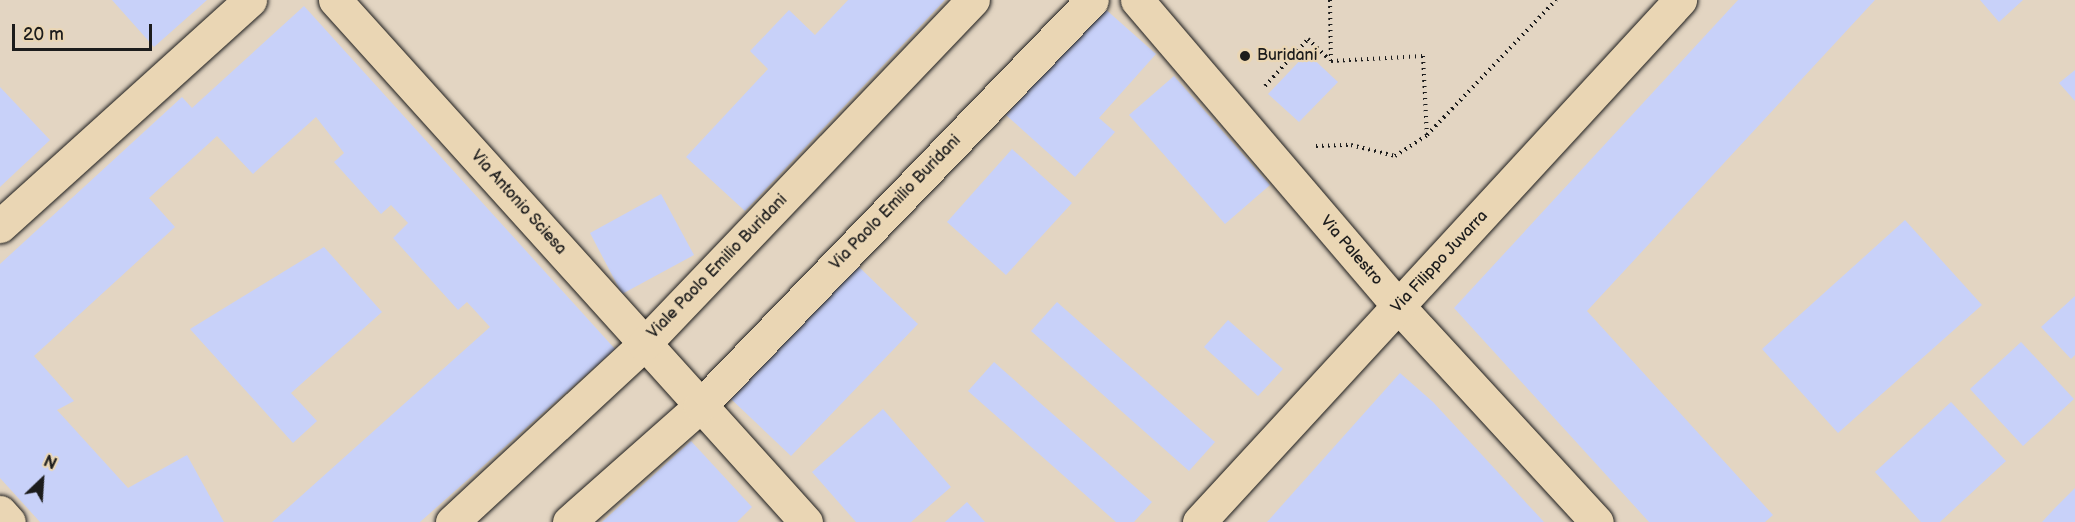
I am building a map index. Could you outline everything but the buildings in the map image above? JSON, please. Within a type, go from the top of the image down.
[{"type":"street","points":[[0,226],[250,0]]},
{"type":"street","name":"Via Antonio Sciesa","points":[[335,0],[700,406],[796,519]]},
{"type":"street","name":"Viale Paolo Emilio Buridani","points":[[452,522],[644,344],[973,0]]},
{"type":"street","name":"Via Paolo Emilio Buridani","points":[[700,406],[1092,0]]},
{"type":"street","name":"Via Palestro","points":[[1137,0],[1399,307],[1597,522]]},
{"type":"street","name":"Via Filippo Juvarra","points":[[1199,522],[1680,0]]},
{"type":"street","points":[[569,522],[700,406]]},
{"type":"street","points":[[0,512],[9,522]]},
{"type":"path","points":[[1330,0],[1331,61]]},
{"type":"path","points":[[1281,169],[1310,147],[1351,145],[1395,156],[1427,135],[1556,0]]},
{"type":"path","points":[[1236,116],[1308,39],[1331,61],[1423,56],[1427,135]]},
{"type":"place","name":"Buridani","points":[[1245,56]]}]
